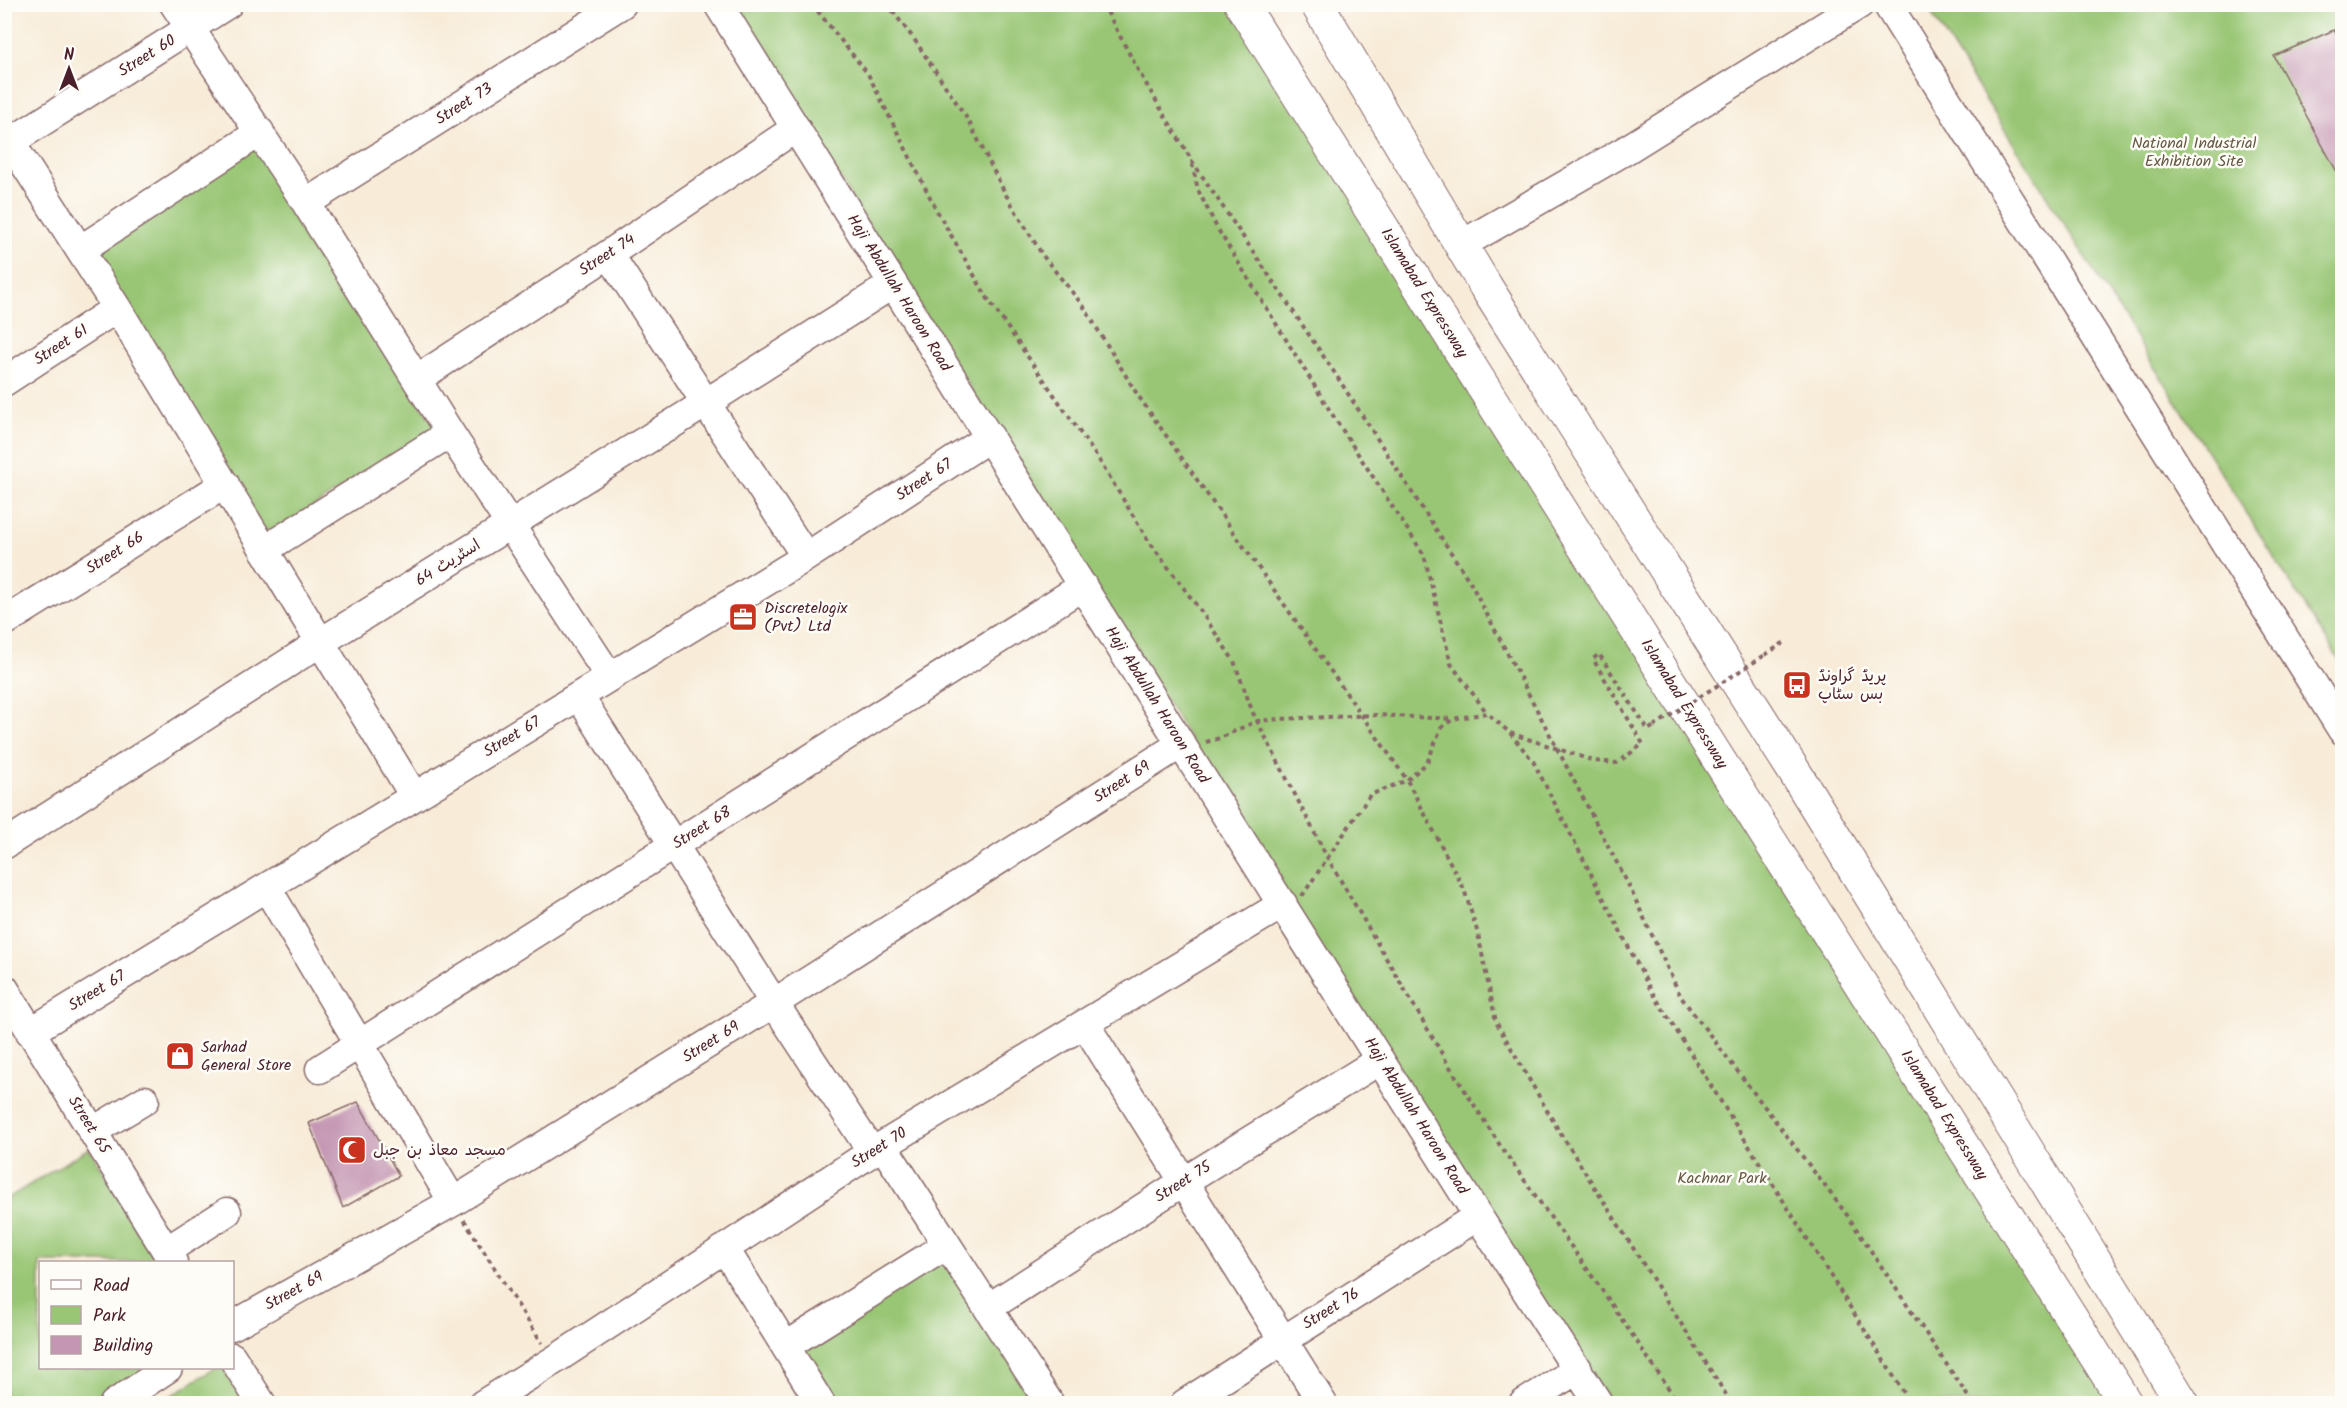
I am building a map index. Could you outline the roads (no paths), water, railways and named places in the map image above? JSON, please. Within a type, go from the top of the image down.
[{"type":"highway","name":"Islamabad Expressway","points":[[1241,4],[2126,1404]]},
{"type":"highway","points":[[1317,4],[1461,244],[1799,779],[2183,1404]]},
{"type":"street","points":[[174,4],[306,202],[450,433],[609,676]]},
{"type":"street","name":"Street 60","points":[[7,140],[228,4]]},
{"type":"street","name":"Street 73","points":[[306,202],[622,4]]},
{"type":"street","name":"Haji Abdullah Haroon Road","points":[[718,4],[1478,1216],[1599,1404]]},
{"type":"street","points":[[1461,244],[1626,150],[1860,4]]},
{"type":"street","points":[[1887,4],[2343,730]]},
{"type":"street","name":"Street 74","points":[[417,379],[796,128]]},
{"type":"street","points":[[80,250],[260,132]]},
{"type":"street","points":[[7,140],[117,308],[414,796]]},
{"type":"street","points":[[609,254],[806,557]]},
{"type":"street","name":"اسٹریٹ 64","points":[[4,844],[321,642],[893,284]]},
{"type":"street","name":"Street 61","points":[[4,382],[117,308]]},
{"type":"street","points":[[264,550],[450,433]]},
{"type":"street","name":"Street 67","points":[[30,1032],[806,557],[990,437]]},
{"type":"street","name":"Street 66","points":[[4,622],[225,484]]},
{"type":"street","name":"Street 68","points":[[320,1070],[1083,586]]},
{"type":"street","points":[[579,696],[774,1004],[947,1245],[1050,1404]]},
{"type":"street","name":"Street 69","points":[[234,1325],[453,1202],[1183,747]]},
{"type":"street","points":[[267,888],[453,1202]]},
{"type":"street","name":"Street 70","points":[[483,1404],[553,1361],[877,1149],[1283,904]]},
{"type":"street","name":"Street 65","points":[[4,988],[170,1257]]},
{"type":"street","points":[[1085,1024],[1323,1404]]},
{"type":"street","name":"Street 75","points":[[988,1308],[1183,1182],[1380,1060]]},
{"type":"street","points":[[93,1131],[146,1100]]},
{"type":"street","points":[[170,1257],[227,1212]]},
{"type":"street","name":"Street 76","points":[[1184,1404],[1478,1216]]},
{"type":"street","points":[[786,1346],[947,1245]]},
{"type":"street","points":[[725,1249],[820,1404]]},
{"type":"street","points":[[234,1360],[262,1404]]},
{"type":"street","points":[[114,1404],[166,1369]]},
{"type":"street","points":[[1523,1404],[1578,1369]]},
{"type":"place","name":"Discretelogix (Pvt) Ltd","points":[[743,617]]},
{"type":"place","name":"پریڈ گراونڈ بس سٹاپ","points":[[1797,685]]},
{"type":"place","name":"Sarhad General Store","points":[[180,1056]]},
{"type":"place","name":"مسجد معاذ بن جبل","points":[[352,1150]]},
{"type":"park label","name":"National Industrial Exhibition Site","points":[[2194,152]]},
{"type":"park label","name":"Kachnar Park","points":[[1722,1178]]}]
